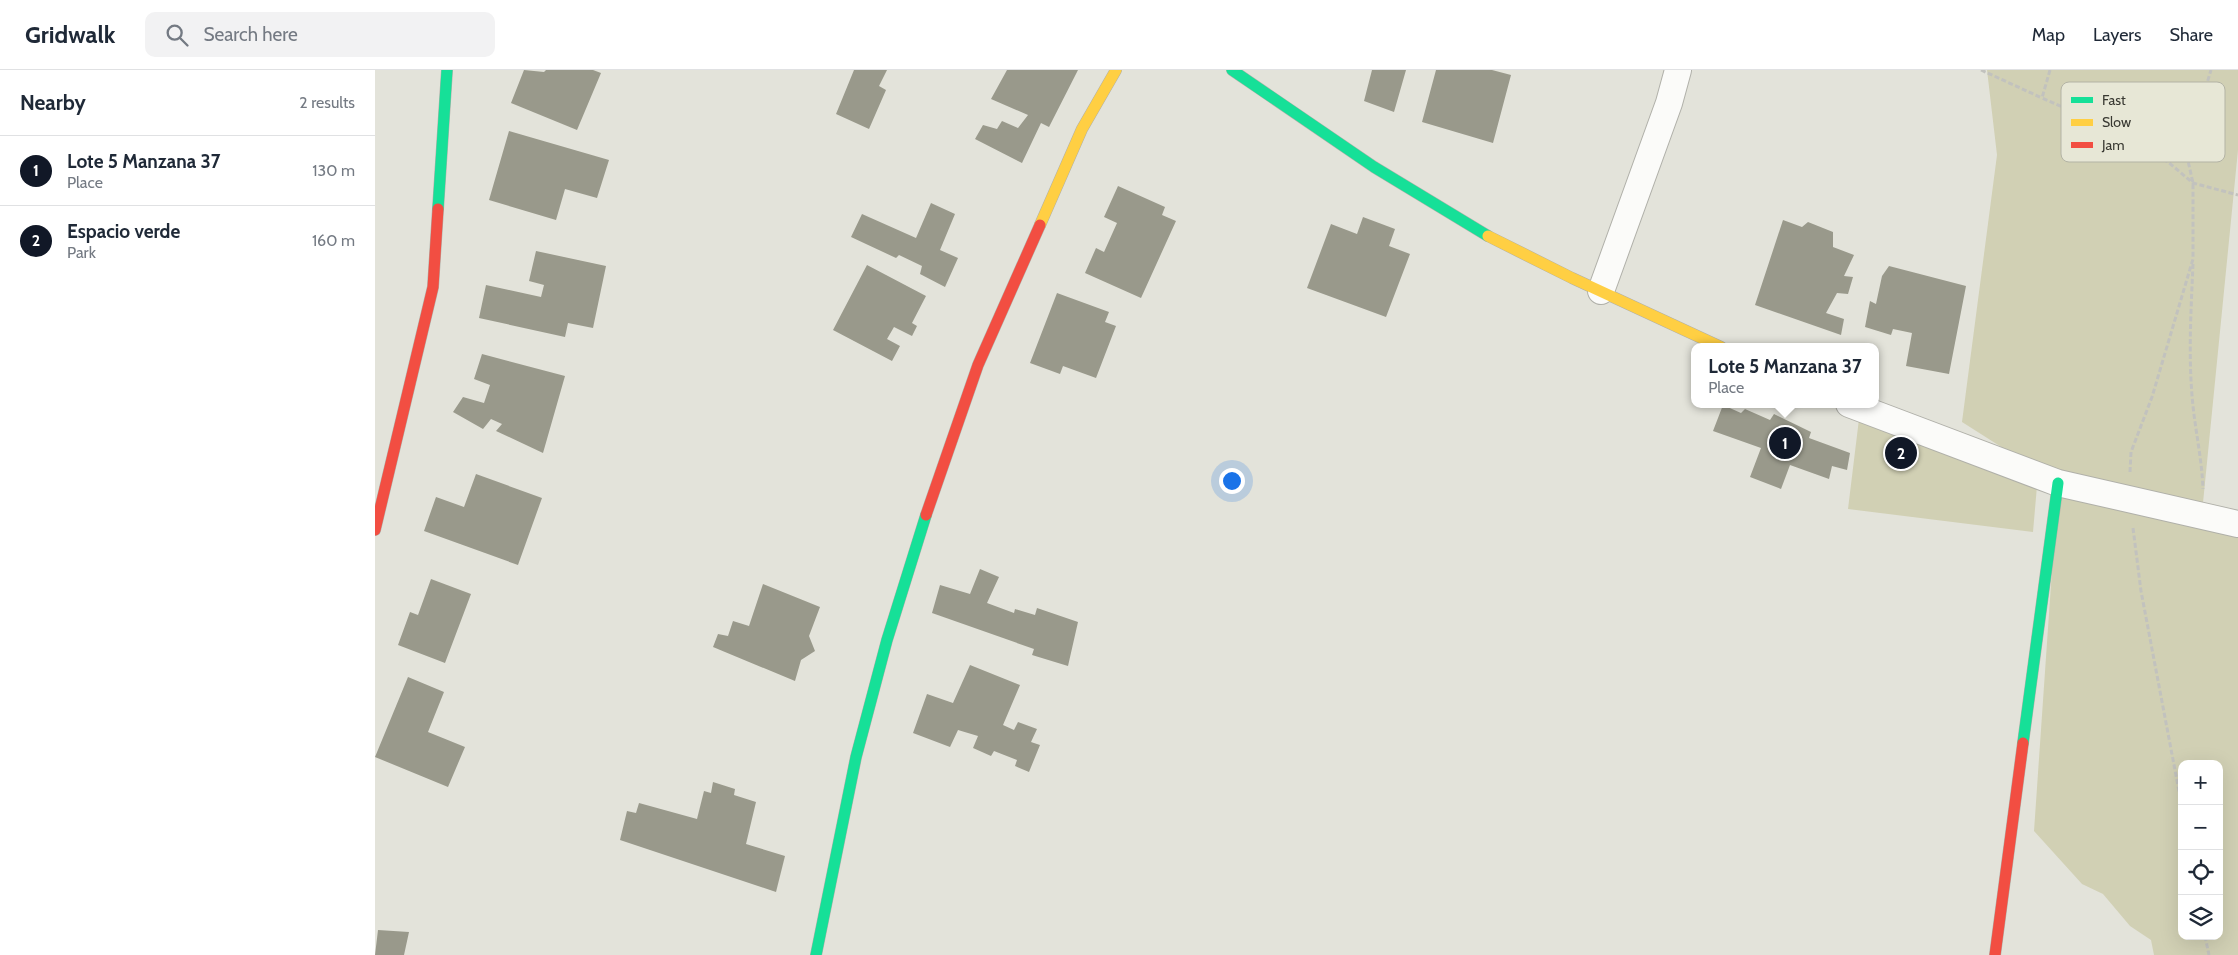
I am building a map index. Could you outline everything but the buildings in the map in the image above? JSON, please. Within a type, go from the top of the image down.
[{"type":"street","points":[[375,530],[433,287],[447,70]]},
{"type":"street","points":[[817,955],[855,757],[887,640],[931,499],[977,365],[1082,129],[1115,70]]},
{"type":"street","points":[[1232,70],[1321,131],[1414,191],[1522,253],[1712,343]]},
{"type":"street","points":[[1601,291],[1669,103],[1678,70]]},
{"type":"street","points":[[1860,408],[2058,483],[2238,524]]},
{"type":"street","points":[[1995,955],[2058,483]]},
{"type":"path","points":[[1981,70],[2061,106]]},
{"type":"path","points":[[2042,98],[2050,70]]},
{"type":"path","points":[[2207,82],[2211,70]]},
{"type":"path","points":[[2168,162],[2193,183],[2238,195]]},
{"type":"path","points":[[2188,162],[2193,183],[2193,259],[2190,328],[2193,405],[2203,468],[2204,517]]},
{"type":"path","points":[[2182,805],[2141,591],[2127,500],[2131,452],[2152,397],[2193,259]]},
{"type":"path","points":[[2206,940],[2209,955]]},
{"type":"green space","points":[[1987,70],[2238,70],[2238,150],[2201,523],[2238,531],[2238,955],[2154,955],[2151,940],[2130,926],[2103,894],[2082,884],[2034,831],[2058,483],[1962,422],[1997,155]]},
{"type":"green space","points":[[1859,419],[2037,486],[2033,532],[1848,509]]},
{"type":"traffic: fast","points":[[438,209],[447,70]]},
{"type":"traffic: fast","points":[[1232,70],[1374,167],[1488,236]]},
{"type":"traffic: fast","points":[[2023,743],[2058,483]]},
{"type":"traffic: fast","points":[[816,955],[856,757],[887,640],[926,515]]},
{"type":"traffic: slow","points":[[1040,225],[1082,129],[1116,70]]},
{"type":"traffic: slow","points":[[1488,236],[1572,278],[1712,343]]},
{"type":"traffic: jam","points":[[375,530],[433,287],[438,209]]},
{"type":"traffic: jam","points":[[926,515],[978,365],[1040,225]]},
{"type":"traffic: jam","points":[[1995,955],[2023,743]]},
{"type":"place","name":"Lote 5 Manzana 37","points":[[1785,443]]},
{"type":"place","name":"Espacio verde","points":[[1901,453]]}]
